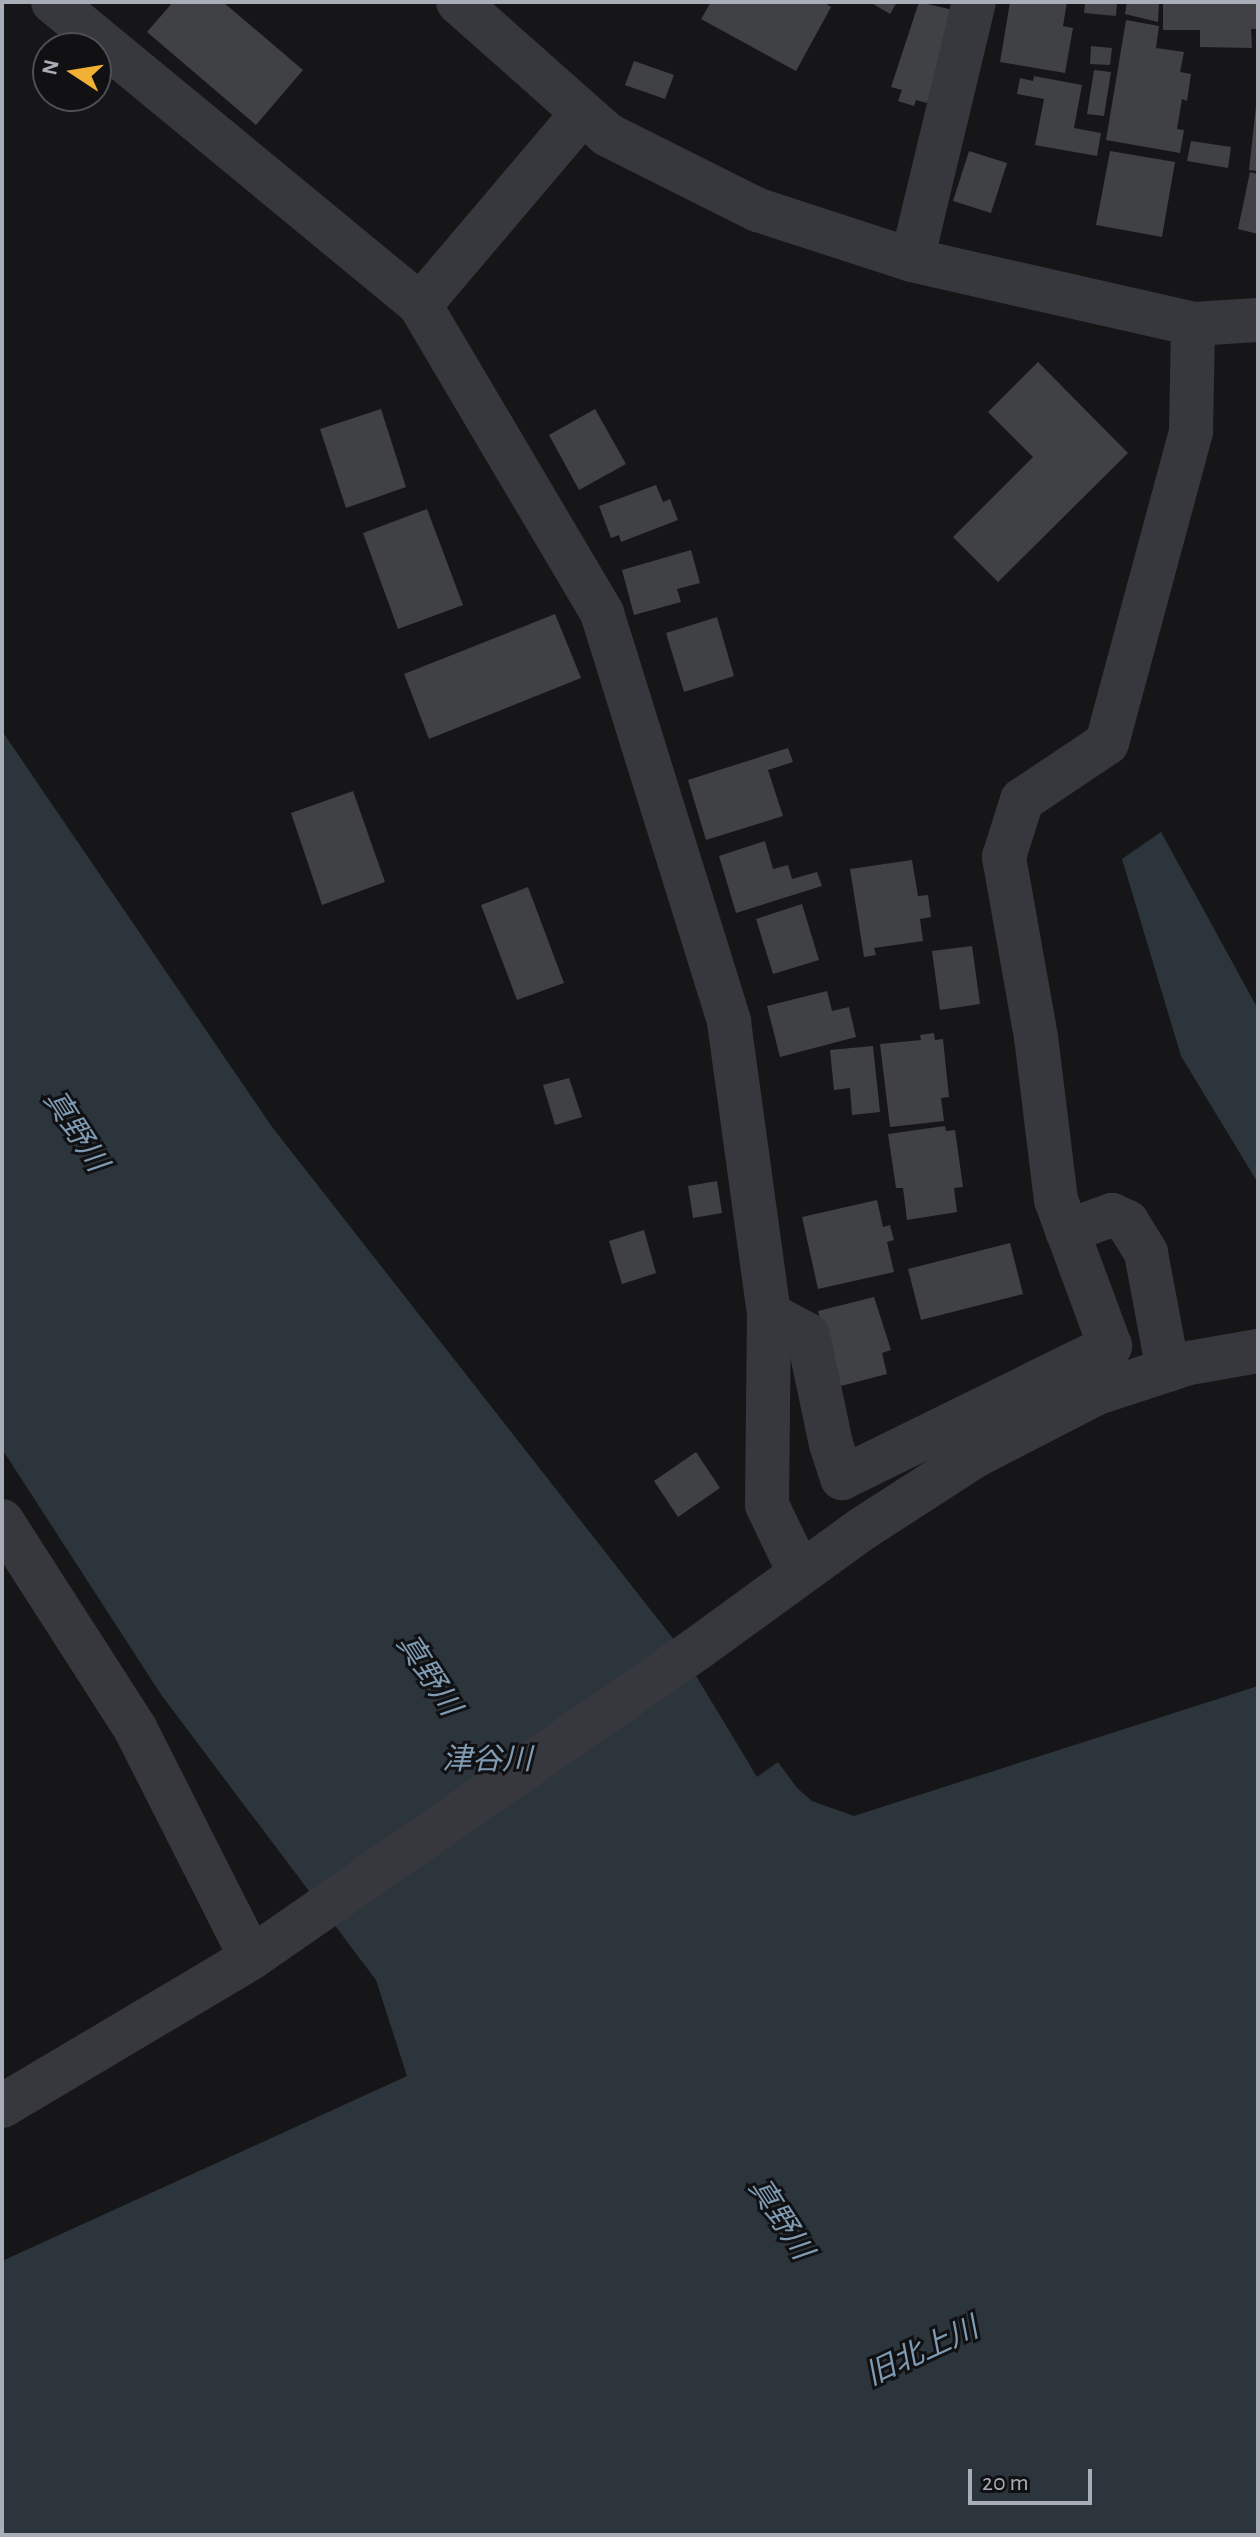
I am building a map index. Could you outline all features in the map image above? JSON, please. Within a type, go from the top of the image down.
[{"type":"street","points":[[53,2],[420,305],[602,613],[729,1022],[769,1314],[767,1505],[800,1574]]},
{"type":"street","points":[[458,2],[608,135],[758,210],[912,260],[1193,324],[1258,320]]},
{"type":"street","points":[[912,260],[974,2]]},
{"type":"street","points":[[420,305],[582,114]]},
{"type":"street","points":[[769,1314],[808,1335],[831,1444],[842,1478],[1110,1346],[1056,1200],[1036,1037],[1004,857],[1022,800],[1107,743],[1191,432],[1193,324]]},
{"type":"street","points":[[1067,1231],[1112,1215],[1127,1222],[1146,1253],[1168,1370]]},
{"type":"street","points":[[2,2106],[251,1958],[800,1574],[975,1456],[1097,1393],[1168,1370],[1258,1351]]},
{"type":"street","points":[[2,1521],[136,1730],[251,1958]]},
{"type":"water","points":[[2,731],[272,1127],[675,1641],[757,1777],[778,1762],[797,1788],[812,1801],[854,1816],[1258,1686],[1258,2535],[2,2535],[2,2261],[407,2076],[376,1980],[162,1696],[2,1449]]},
{"type":"water","points":[[1161,832],[1258,1009],[1258,1183],[1181,1056],[1122,859]]},
{"type":"building","points":[[173,2],[223,2],[303,70],[256,125],[147,32]]},
{"type":"building","points":[[711,2],[823,2],[831,7],[796,71],[701,19]]},
{"type":"building","points":[[870,2],[897,2],[890,14]]},
{"type":"building","points":[[919,2],[957,11],[927,103],[916,100],[914,106],[898,101],[902,90],[891,87]]},
{"type":"building","points":[[1010,2],[1067,2],[1063,26],[1073,28],[1065,73],[1000,62]]},
{"type":"building","points":[[1085,2],[1117,2],[1116,16],[1084,13]]},
{"type":"building","points":[[1127,2],[1159,2],[1158,22],[1125,14]]},
{"type":"building","points":[[1163,2],[1258,2],[1258,29],[1251,29],[1252,48],[1200,47],[1200,30],[1163,30]]},
{"type":"building","points":[[1126,20],[1159,26],[1156,48],[1184,52],[1180,72],[1191,74],[1187,101],[1182,99],[1177,129],[1184,130],[1180,153],[1106,140]]},
{"type":"building","points":[[1091,46],[1112,48],[1110,65],[1090,64]]},
{"type":"building","points":[[634,61],[674,75],[665,99],[625,85]]},
{"type":"building","points":[[1094,70],[1111,72],[1104,116],[1087,114]]},
{"type":"building","points":[[1034,76],[1082,85],[1074,128],[1101,133],[1097,156],[1035,145],[1044,99],[1017,94],[1020,78],[1033,81]]},
{"type":"building","points":[[1258,106],[1258,171],[1249,170]]},
{"type":"building","points":[[1191,141],[1231,147],[1228,168],[1187,161]]},
{"type":"building","points":[[969,151],[1007,163],[991,213],[953,201]]},
{"type":"building","points":[[1110,151],[1175,162],[1162,237],[1096,225]]},
{"type":"building","points":[[1250,172],[1258,174],[1258,234],[1238,229]]},
{"type":"building","points":[[1038,362],[1128,453],[998,582],[953,537],[1033,457],[988,412]]},
{"type":"building","points":[[381,409],[406,487],[346,508],[320,429]]},
{"type":"building","points":[[595,409],[626,464],[579,490],[549,435]]},
{"type":"building","points":[[656,485],[663,502],[670,499],[678,520],[621,542],[619,535],[611,538],[599,506]]},
{"type":"building","points":[[427,509],[463,605],[398,629],[363,533]]},
{"type":"building","points":[[691,550],[700,583],[677,589],[681,602],[634,615],[622,570]]},
{"type":"building","points":[[555,614],[581,678],[429,739],[404,674]]},
{"type":"building","points":[[717,617],[734,676],[684,692],[666,633]]},
{"type":"building","points":[[788,748],[793,762],[768,770],[783,816],[706,840],[688,780]]},
{"type":"building","points":[[353,791],[385,882],[322,905],[291,813]]},
{"type":"building","points":[[765,841],[773,869],[788,865],[792,879],[817,872],[822,886],[736,913],[719,856]]},
{"type":"building","points":[[912,860],[918,896],[928,895],[931,917],[920,919],[923,941],[874,948],[876,955],[864,957],[850,869]]},
{"type":"building","points":[[528,887],[564,983],[517,1000],[481,905]]},
{"type":"building","points":[[802,904],[819,960],[773,974],[756,919]]},
{"type":"building","points":[[972,946],[980,1004],[940,1010],[932,951]]},
{"type":"building","points":[[827,991],[832,1011],[849,1007],[856,1037],[780,1057],[767,1006]]},
{"type":"building","points":[[934,1033],[935,1040],[943,1039],[949,1097],[941,1098],[944,1121],[890,1127],[880,1044],[921,1040],[920,1035]]},
{"type":"building","points":[[873,1046],[880,1112],[852,1115],[850,1088],[834,1090],[830,1050]]},
{"type":"building","points":[[569,1078],[582,1117],[555,1125],[543,1085]]},
{"type":"building","points":[[945,1126],[946,1131],[955,1130],[963,1187],[954,1188],[957,1212],[907,1220],[903,1188],[896,1188],[888,1134]]},
{"type":"building","points":[[717,1181],[722,1213],[693,1218],[688,1186]]},
{"type":"building","points":[[877,1200],[883,1227],[890,1225],[894,1240],[887,1242],[894,1272],[818,1289],[802,1217]]},
{"type":"building","points":[[644,1230],[656,1273],[622,1284],[609,1241]]},
{"type":"building","points":[[1010,1243],[1023,1294],[921,1320],[908,1269]]},
{"type":"building","points":[[874,1297],[891,1350],[882,1353],[887,1374],[837,1387],[818,1311]]},
{"type":"building","points":[[696,1452],[720,1488],[678,1517],[654,1481]]},
{"type":"water label","name":"真野川","points":[[75,1131]]},
{"type":"water label","name":"真野川","points":[[428,1675]]},
{"type":"water label","name":"津谷川","points":[[487,1760]]},
{"type":"water label","name":"真野川","points":[[780,2219]]},
{"type":"water label","name":"旧北上川","points":[[922,2352]]}]
